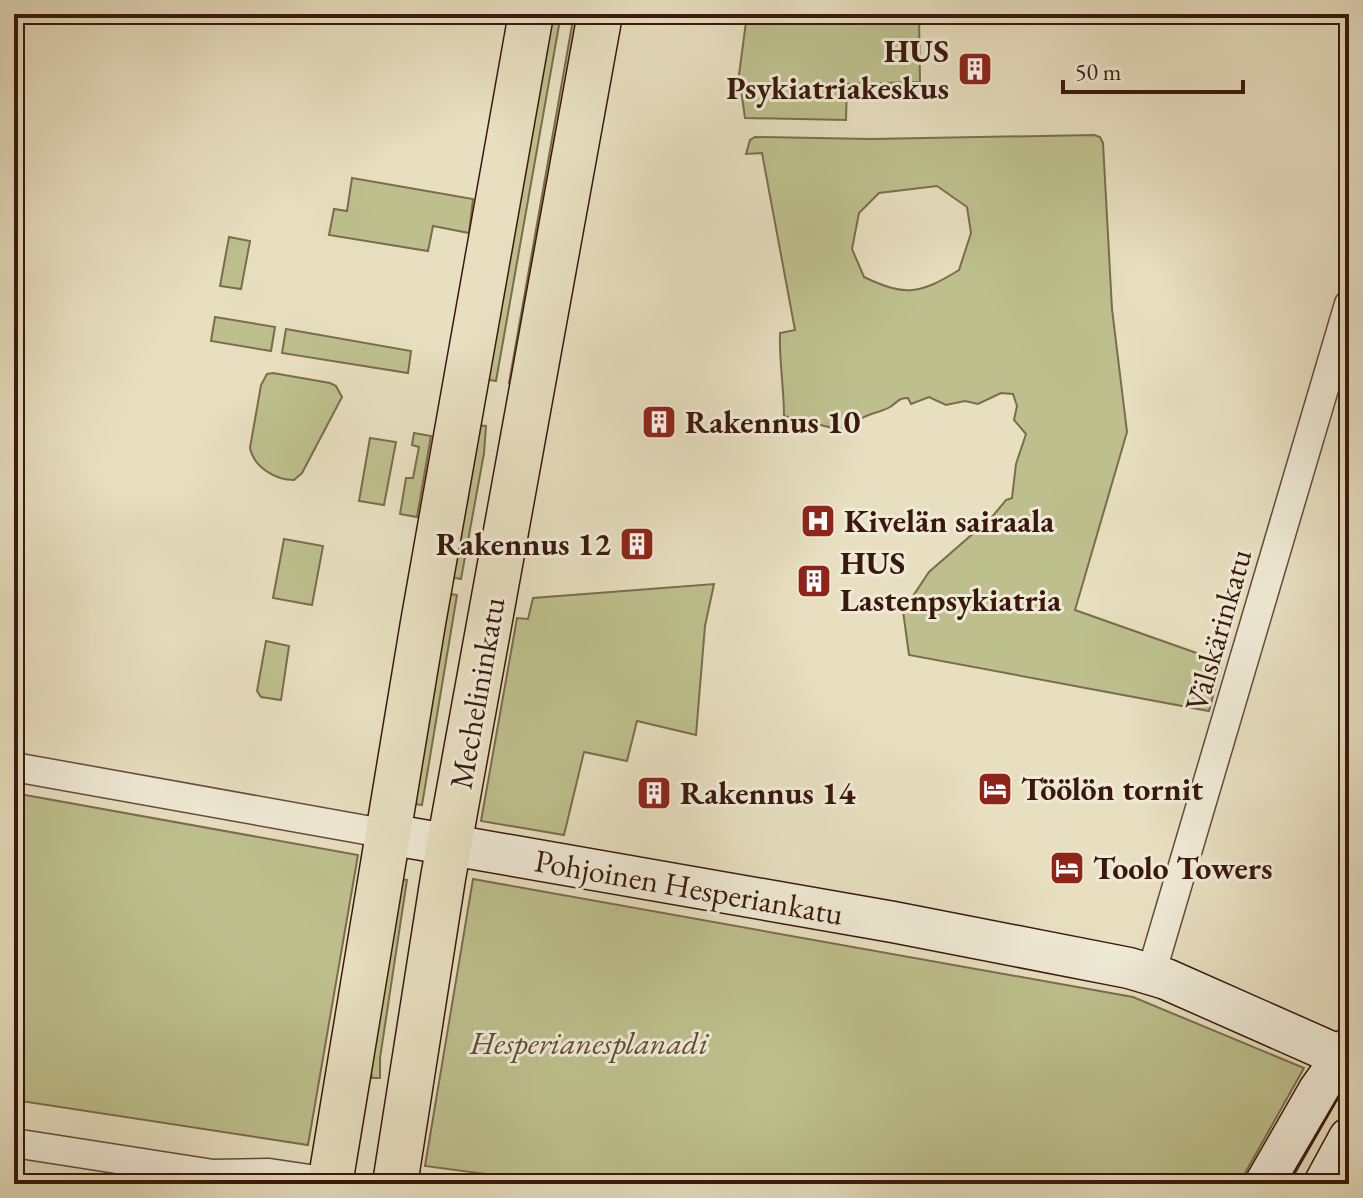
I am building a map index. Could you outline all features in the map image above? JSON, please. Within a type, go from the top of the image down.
[{"type":"main road","name":"Mechelininkatu","points":[[336,1183],[388,834],[531,14]]},
{"type":"main road","name":"Mechelininkatu","points":[[395,1184],[449,846],[600,14]]},
{"type":"street","name":"Välskärinkatu","points":[[1151,974],[1349,304]]},
{"type":"street","name":"Pohjoinen Hesperiankatu","points":[[14,767],[893,922],[1151,974],[1347,1055]]},
{"type":"street","points":[[1265,1184],[1319,1090],[1347,1055]]},
{"type":"street","points":[[1324,1184],[1349,1138]]},
{"type":"street","points":[[14,1143],[213,1174],[269,1173],[336,1183]]},
{"type":"green space","points":[[549,14],[561,14],[496,381],[484,379]]},
{"type":"green space","points":[[574,14],[585,14],[521,385],[509,383]]},
{"type":"green space","points":[[747,14],[919,14],[920,82],[847,84],[846,120],[745,118],[739,75]]},
{"type":"green space","points":[[755,137],[1100,137],[1103,143],[1112,309],[1127,432],[1075,610],[1222,662],[1209,711],[909,655],[903,611],[929,572],[992,517],[1006,500],[1012,498],[1016,464],[1026,434],[1014,420],[1017,406],[1013,394],[1001,393],[978,404],[965,401],[946,405],[929,397],[911,404],[908,398],[902,399],[863,418],[853,433],[784,416],[780,333],[795,330],[762,153],[746,154],[750,140]],"holes":[[[937,186],[967,207],[971,233],[959,270],[934,284],[913,290],[891,288],[864,277],[852,249],[859,213],[879,193]]]},
{"type":"green space","points":[[352,178],[473,199],[469,233],[433,226],[428,251],[329,235],[334,209],[347,211]]},
{"type":"green space","points":[[229,237],[250,241],[241,289],[220,286]]},
{"type":"green space","points":[[215,317],[275,327],[271,351],[211,341]]},
{"type":"green space","points":[[286,329],[411,351],[408,373],[282,353]]},
{"type":"green space","points":[[267,374],[330,383],[336,386],[342,397],[302,473],[294,480],[266,471],[256,461],[250,448],[261,385]]},
{"type":"green space","points":[[476,425],[486,426],[484,453],[461,579],[450,577]]},
{"type":"green space","points":[[414,433],[431,436],[417,517],[400,514],[406,478],[413,478],[419,447],[412,445]]},
{"type":"green space","points":[[370,438],[396,442],[384,505],[359,501]]},
{"type":"green space","points":[[284,539],[323,546],[312,605],[273,598]]},
{"type":"green space","points":[[714,584],[705,626],[696,735],[637,721],[627,761],[584,752],[564,835],[481,821],[517,618],[528,619],[533,598]]},
{"type":"green space","points":[[445,593],[457,595],[422,805],[408,803]]},
{"type":"green space","points":[[266,641],[289,646],[281,700],[261,697],[257,691]]},
{"type":"green space","points":[[14,793],[358,855],[308,1145],[14,1100]]},
{"type":"green space","points":[[398,879],[407,880],[380,1058],[380,1078],[372,1078],[368,1053]]},
{"type":"green space","name":"Hesperianesplanadi","points":[[473,879],[1133,997],[1304,1068],[1239,1184],[561,1184],[425,1166]]},
{"type":"tram line","points":[[1287,1184],[1349,1078]]},
{"type":"place","name":"HUS Psykiatriakeskus","points":[[975,69]]},
{"type":"place","name":"Rakennus 10","points":[[659,422]]},
{"type":"place","name":"Kivelän sairaala","points":[[818,521]]},
{"type":"place","name":"Rakennus 12","points":[[637,544]]},
{"type":"place","name":"HUS Lastenpsykiatria","points":[[814,581]]},
{"type":"place","name":"Töölön tornit","points":[[995,789]]},
{"type":"place","name":"Rakennus 14","points":[[654,793]]},
{"type":"place","name":"Toolo Towers","points":[[1067,868]]}]
